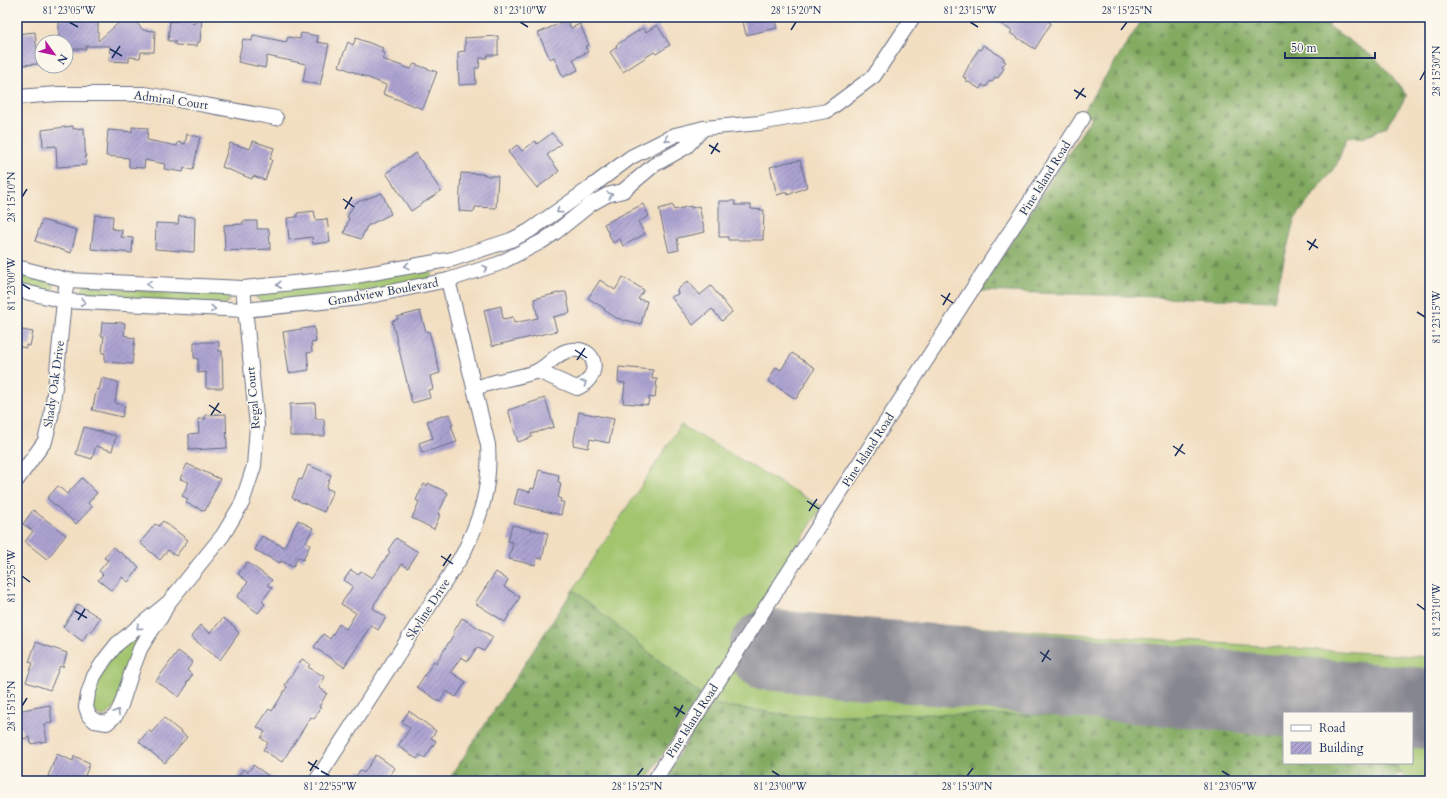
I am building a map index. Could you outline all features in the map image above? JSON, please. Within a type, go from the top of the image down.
[{"type":"street","name":"Grandview Boulevard","points":[[17,267],[67,280],[243,288],[344,278],[398,267],[446,260],[511,240],[529,231],[545,221],[631,157],[675,135],[704,128],[760,124],[827,111],[874,76],[913,17]]},
{"type":"street","name":"Admiral Court","points":[[17,98],[58,94],[145,94],[276,118]]},
{"type":"street","name":"Pine Island Road","points":[[654,781],[1083,118]]},
{"type":"street","name":"Grandview Boulevard","points":[[17,290],[64,301],[244,310],[360,298],[448,280],[498,264],[542,242],[591,204],[607,196],[623,191],[654,165],[686,147],[704,128]]},
{"type":"street","name":"Shady Oak Drive","points":[[17,480],[45,442],[51,418],[67,280]]},
{"type":"street","name":"Skyline Drive","points":[[316,781],[463,554],[481,513],[488,486],[490,465],[488,446],[448,280]]},
{"type":"street","name":"Regal Court","points":[[169,602],[117,644],[94,676],[88,694],[86,707],[90,716],[95,721],[107,723],[116,715],[121,706],[132,668],[140,649],[169,602],[224,535],[242,503],[254,466],[257,426],[244,310],[243,288]]},
{"type":"street","points":[[474,389],[487,383],[537,371]]},
{"type":"green space","points":[[1144,17],[1326,17],[1330,27],[1376,59],[1392,76],[1407,96],[1386,127],[1363,138],[1347,137],[1337,164],[1294,220],[1274,301],[980,291],[1092,117],[1083,111]]},
{"type":"green space","points":[[431,269],[432,274],[429,278],[345,295],[263,302],[256,298],[258,292]]},
{"type":"green space","points":[[17,273],[52,282],[54,288],[48,291],[17,285]]},
{"type":"green space","points":[[85,285],[166,293],[224,293],[230,297],[229,301],[225,304],[87,296],[83,295],[81,291]]},
{"type":"green space","points":[[681,425],[822,507],[701,695],[573,590]]},
{"type":"green space","points":[[573,590],[701,695],[646,781],[448,781]]},
{"type":"green space","points":[[769,614],[1430,657],[1430,781],[1406,781],[1395,764],[1413,764],[1413,712],[1283,712],[1283,721],[1240,716],[795,716],[711,704]]},
{"type":"green space","points":[[145,627],[117,705],[105,716],[97,714],[91,704],[91,698],[96,684],[108,662],[119,649]]},
{"type":"green space","points":[[711,704],[795,716],[899,714],[1240,716],[1283,721],[1283,764],[1395,764],[1401,773],[1389,781],[662,781]]},
{"type":"building","points":[[69,17],[94,17],[94,20],[98,20],[98,41],[121,21],[135,21],[143,30],[155,31],[154,52],[141,52],[140,58],[129,57],[129,62],[109,61],[110,46],[86,46],[86,49],[74,49],[74,34],[59,34],[59,19],[69,19]]},
{"type":"building","points":[[182,17],[187,18],[193,24],[202,17],[200,42],[198,42],[197,46],[175,45],[175,41],[168,41],[170,21],[178,21]]},
{"type":"building","points":[[742,17],[774,17],[777,28],[746,35]]},
{"type":"building","points":[[990,17],[1048,17],[1046,20],[1051,23],[1035,49],[1010,33],[1012,31]]},
{"type":"building","points":[[567,20],[571,28],[580,24],[589,45],[585,47],[588,52],[573,59],[578,70],[563,77],[554,57],[550,59],[538,33]]},
{"type":"building","points":[[657,25],[670,45],[656,54],[654,52],[623,72],[610,52],[617,47],[616,45],[643,28],[646,32]]},
{"type":"building","points":[[35,32],[34,64],[21,65],[20,53],[17,53],[17,34]]},
{"type":"building","points":[[301,33],[318,36],[317,42],[329,44],[320,85],[303,81],[306,64],[267,56],[265,68],[238,62],[243,39],[252,41],[253,35],[286,42],[288,37],[300,39]]},
{"type":"building","points":[[498,36],[498,55],[487,55],[487,58],[480,58],[479,68],[475,68],[476,84],[459,85],[458,52],[465,51],[465,38]]},
{"type":"building","points":[[356,38],[383,48],[381,52],[385,53],[382,59],[411,69],[414,64],[437,72],[423,109],[383,94],[386,85],[339,66],[348,42],[353,45]]},
{"type":"building","points":[[983,45],[1004,58],[1003,60],[1006,62],[1002,66],[1004,68],[998,78],[996,77],[992,82],[990,81],[986,87],[982,85],[980,89],[965,80],[966,78],[963,77],[972,59],[979,49],[981,50]]},
{"type":"building","points":[[73,126],[73,129],[84,128],[86,165],[57,167],[56,146],[43,147],[42,130]]},
{"type":"building","points":[[132,127],[148,128],[147,140],[177,146],[178,142],[185,144],[187,134],[200,137],[193,170],[184,168],[183,172],[164,169],[165,164],[145,160],[144,168],[129,167],[129,158],[106,156],[108,130],[132,132]]},
{"type":"building","points":[[552,133],[561,144],[547,155],[559,171],[537,188],[508,152],[517,145],[522,151],[535,141],[537,144]]},
{"type":"building","points":[[253,141],[274,148],[270,159],[272,160],[265,180],[253,176],[252,179],[222,167],[230,143],[250,149]]},
{"type":"building","points":[[416,153],[441,191],[411,211],[386,173]]},
{"type":"building","points":[[800,160],[807,187],[788,195],[787,192],[777,195],[770,167]]},
{"type":"building","points":[[461,173],[498,176],[496,208],[475,207],[474,212],[459,211]]},
{"type":"building","points":[[382,193],[391,214],[367,226],[361,239],[344,233],[349,218],[347,217],[355,203]]},
{"type":"building","points":[[719,201],[735,201],[735,205],[751,205],[751,209],[764,210],[763,240],[728,240],[728,237],[719,237]]},
{"type":"building","points":[[643,204],[649,216],[638,222],[645,234],[623,246],[620,239],[613,243],[604,224]]},
{"type":"building","points":[[673,205],[674,210],[691,206],[691,208],[699,206],[705,232],[677,238],[679,250],[669,252],[659,209]]},
{"type":"building","points":[[314,211],[316,220],[327,219],[330,242],[313,244],[312,237],[289,240],[287,218],[297,217],[297,213]]},
{"type":"building","points":[[95,215],[113,216],[112,229],[122,230],[121,237],[133,238],[132,253],[91,249]]},
{"type":"building","points":[[179,216],[195,217],[194,252],[155,249],[156,223],[178,224]]},
{"type":"building","points":[[42,220],[77,230],[71,253],[35,241]]},
{"type":"building","points":[[243,221],[257,221],[257,229],[269,229],[270,249],[225,251],[224,225],[243,224]]},
{"type":"building","points":[[623,277],[644,290],[638,299],[647,301],[641,324],[618,319],[588,298],[600,280],[615,290]]},
{"type":"building","points":[[688,281],[700,295],[711,286],[732,312],[722,321],[712,309],[693,325],[671,297],[678,294],[677,290]]},
{"type":"building","points":[[566,292],[570,313],[553,317],[557,331],[492,346],[484,310],[501,306],[503,319],[513,317],[514,323],[538,318],[534,299]]},
{"type":"building","points":[[420,311],[426,332],[429,331],[440,373],[430,376],[433,389],[428,390],[430,398],[412,403],[392,321],[398,319],[397,317]]},
{"type":"building","points":[[102,322],[125,323],[124,335],[135,338],[132,364],[105,362],[105,353],[102,353],[104,336],[101,336]]},
{"type":"building","points":[[314,327],[316,342],[311,343],[312,352],[307,353],[309,370],[289,373],[283,332]]},
{"type":"building","points":[[17,329],[33,332],[30,346],[26,345],[26,348],[17,346]]},
{"type":"building","points":[[194,342],[219,342],[219,351],[222,351],[223,388],[206,388],[206,372],[198,373],[198,359],[194,358]]},
{"type":"building","points":[[792,353],[815,368],[796,399],[768,381],[776,367],[781,370]]},
{"type":"building","points":[[619,367],[653,370],[652,379],[657,379],[655,398],[649,397],[648,405],[623,403],[625,383],[618,382]]},
{"type":"building","points":[[102,378],[118,382],[115,403],[125,406],[122,417],[92,410],[97,389],[99,390]]},
{"type":"building","points":[[545,398],[554,427],[531,434],[532,437],[518,442],[508,410]]},
{"type":"building","points":[[315,403],[316,419],[324,419],[325,436],[290,436],[290,404]]},
{"type":"building","points":[[579,412],[614,419],[609,443],[590,439],[588,448],[573,445]]},
{"type":"building","points":[[226,414],[227,448],[189,450],[189,434],[199,433],[198,419],[205,419],[205,415]]},
{"type":"building","points":[[449,414],[457,442],[422,453],[419,443],[433,438],[427,421]]},
{"type":"building","points":[[84,427],[116,436],[112,451],[96,446],[92,459],[76,454]]},
{"type":"building","points":[[187,464],[220,479],[205,511],[186,503],[188,499],[182,496],[189,482],[180,479]]},
{"type":"building","points":[[308,465],[331,475],[326,488],[333,491],[324,512],[292,498],[299,479],[302,480]]},
{"type":"building","points":[[539,470],[559,475],[558,482],[561,483],[558,498],[561,499],[560,502],[564,502],[561,515],[514,504],[518,489],[530,492],[531,488],[534,489]]},
{"type":"building","points":[[82,478],[97,493],[88,503],[92,507],[76,524],[47,498],[58,486],[67,494]]},
{"type":"building","points":[[428,483],[448,493],[438,514],[440,515],[434,529],[412,518],[419,502],[416,500],[424,484],[427,486]]},
{"type":"building","points":[[33,510],[66,535],[47,559],[25,542],[33,531],[23,524]]},
{"type":"building","points":[[298,520],[313,528],[306,542],[310,545],[303,560],[298,557],[293,567],[281,561],[280,563],[255,550],[262,536],[284,547]]},
{"type":"building","points":[[163,521],[188,540],[176,556],[168,550],[160,560],[140,543],[155,524],[159,526]]},
{"type":"building","points":[[512,525],[548,533],[542,559],[537,558],[535,565],[509,559],[513,542],[508,541]]},
{"type":"building","points":[[396,538],[418,552],[408,568],[402,564],[375,603],[373,608],[386,617],[378,630],[371,625],[344,667],[314,647],[323,634],[330,639],[339,624],[346,629],[356,613],[341,604],[353,586],[344,580],[351,570],[358,575],[361,571],[372,578],[390,552],[388,550]]},
{"type":"building","points":[[113,547],[139,567],[128,582],[122,577],[112,591],[98,580],[103,574],[99,571],[108,560],[104,558]]},
{"type":"building","points":[[247,562],[272,580],[267,585],[272,588],[262,601],[265,604],[258,613],[237,597],[248,582],[238,574]]},
{"type":"building","points":[[496,572],[508,580],[504,587],[520,597],[505,622],[475,603]]},
{"type":"building","points":[[78,604],[100,618],[90,633],[88,632],[82,641],[63,627]]},
{"type":"building","points":[[223,618],[236,628],[235,629],[239,633],[220,660],[191,637],[200,625],[210,633]]},
{"type":"building","points":[[462,618],[493,637],[484,651],[477,647],[468,661],[461,657],[451,672],[466,682],[456,697],[446,691],[440,702],[417,687],[434,661],[436,663]]},
{"type":"building","points":[[36,642],[67,653],[63,667],[60,666],[50,690],[26,682],[33,663],[29,662]]},
{"type":"building","points":[[178,651],[193,662],[187,670],[192,675],[179,697],[156,681]]},
{"type":"building","points":[[302,659],[310,664],[308,667],[325,677],[319,688],[327,693],[319,707],[321,708],[314,719],[311,717],[282,762],[263,750],[268,743],[261,738],[265,732],[257,727],[269,709],[272,711],[287,687],[285,685]]},
{"type":"building","points":[[50,705],[52,723],[44,724],[47,741],[31,744],[30,737],[23,739],[21,727],[17,728],[17,711]]},
{"type":"building","points":[[409,711],[436,731],[431,738],[436,741],[425,758],[420,755],[417,759],[398,746],[410,728],[402,722]]},
{"type":"building","points":[[164,718],[187,737],[165,763],[139,742],[149,730],[151,733]]},
{"type":"building","points":[[57,754],[73,761],[74,756],[90,763],[83,781],[59,781],[48,776]]},
{"type":"building","points":[[376,755],[395,768],[386,781],[353,781],[360,770],[364,773]]},
{"type":"building","points":[[253,765],[276,781],[235,781],[243,769],[248,772]]},
{"type":"runway","points":[[769,650],[1430,709]]}]
